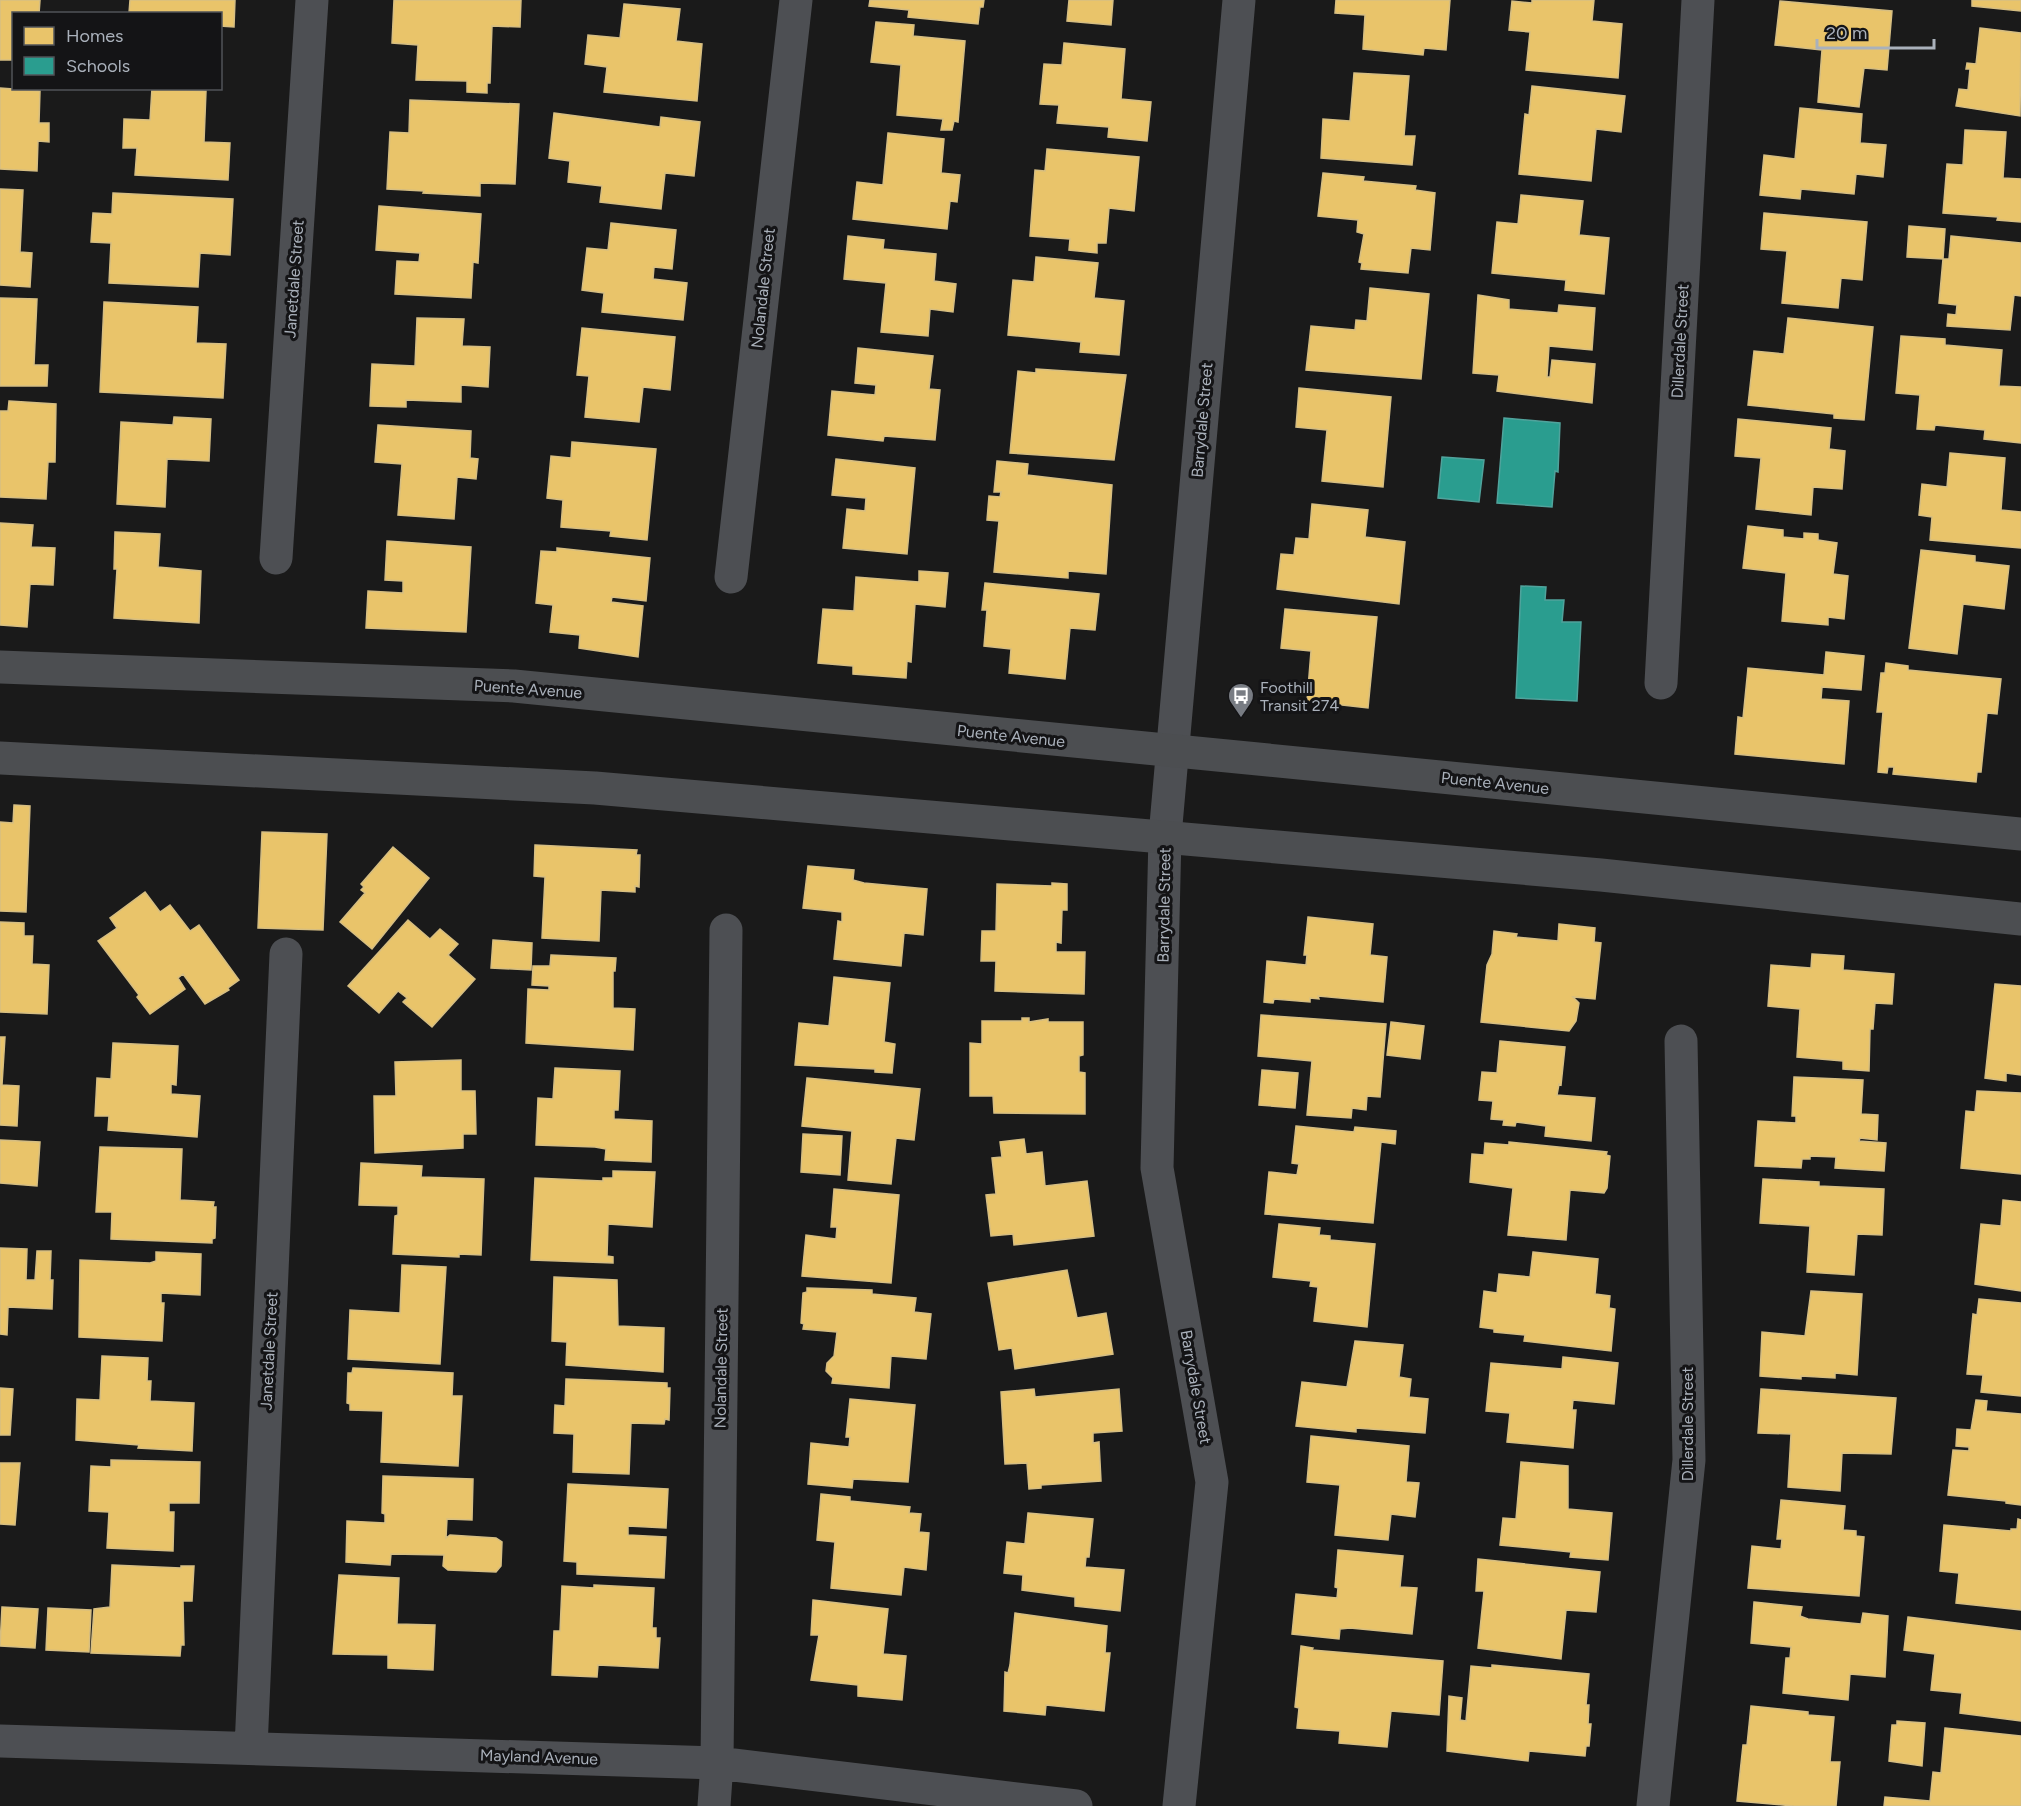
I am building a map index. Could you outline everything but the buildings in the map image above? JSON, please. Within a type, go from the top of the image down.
[{"type":"main road","name":"Puente Avenue","points":[[0,667],[514,686],[1173,753],[2021,834]]},
{"type":"main road","points":[[0,758],[595,788],[1601,875],[2021,919]]},
{"type":"street","name":"Janetdale Street","points":[[276,558],[312,0]]},
{"type":"street","name":"Nolandale Street","points":[[731,577],[796,0]]},
{"type":"street","name":"Barrydale Street","points":[[1179,1806],[1212,1482],[1157,1168],[1165,836],[1239,0]]},
{"type":"street","name":"Dillerdale Street","points":[[1661,683],[1698,0]]},
{"type":"street","name":"Nolandale Street","points":[[714,1806],[717,1762],[726,930]]},
{"type":"street","name":"Janetdale Street","points":[[251,1748],[286,954]]},
{"type":"street","name":"Dillerdale Street","points":[[1653,1806],[1689,1460],[1681,1041]]},
{"type":"street","name":"Mayland Avenue","points":[[0,1741],[717,1762],[1076,1806]]},
{"type":"place","name":"Foothill Transit 274","points":[[1241,719]]}]
